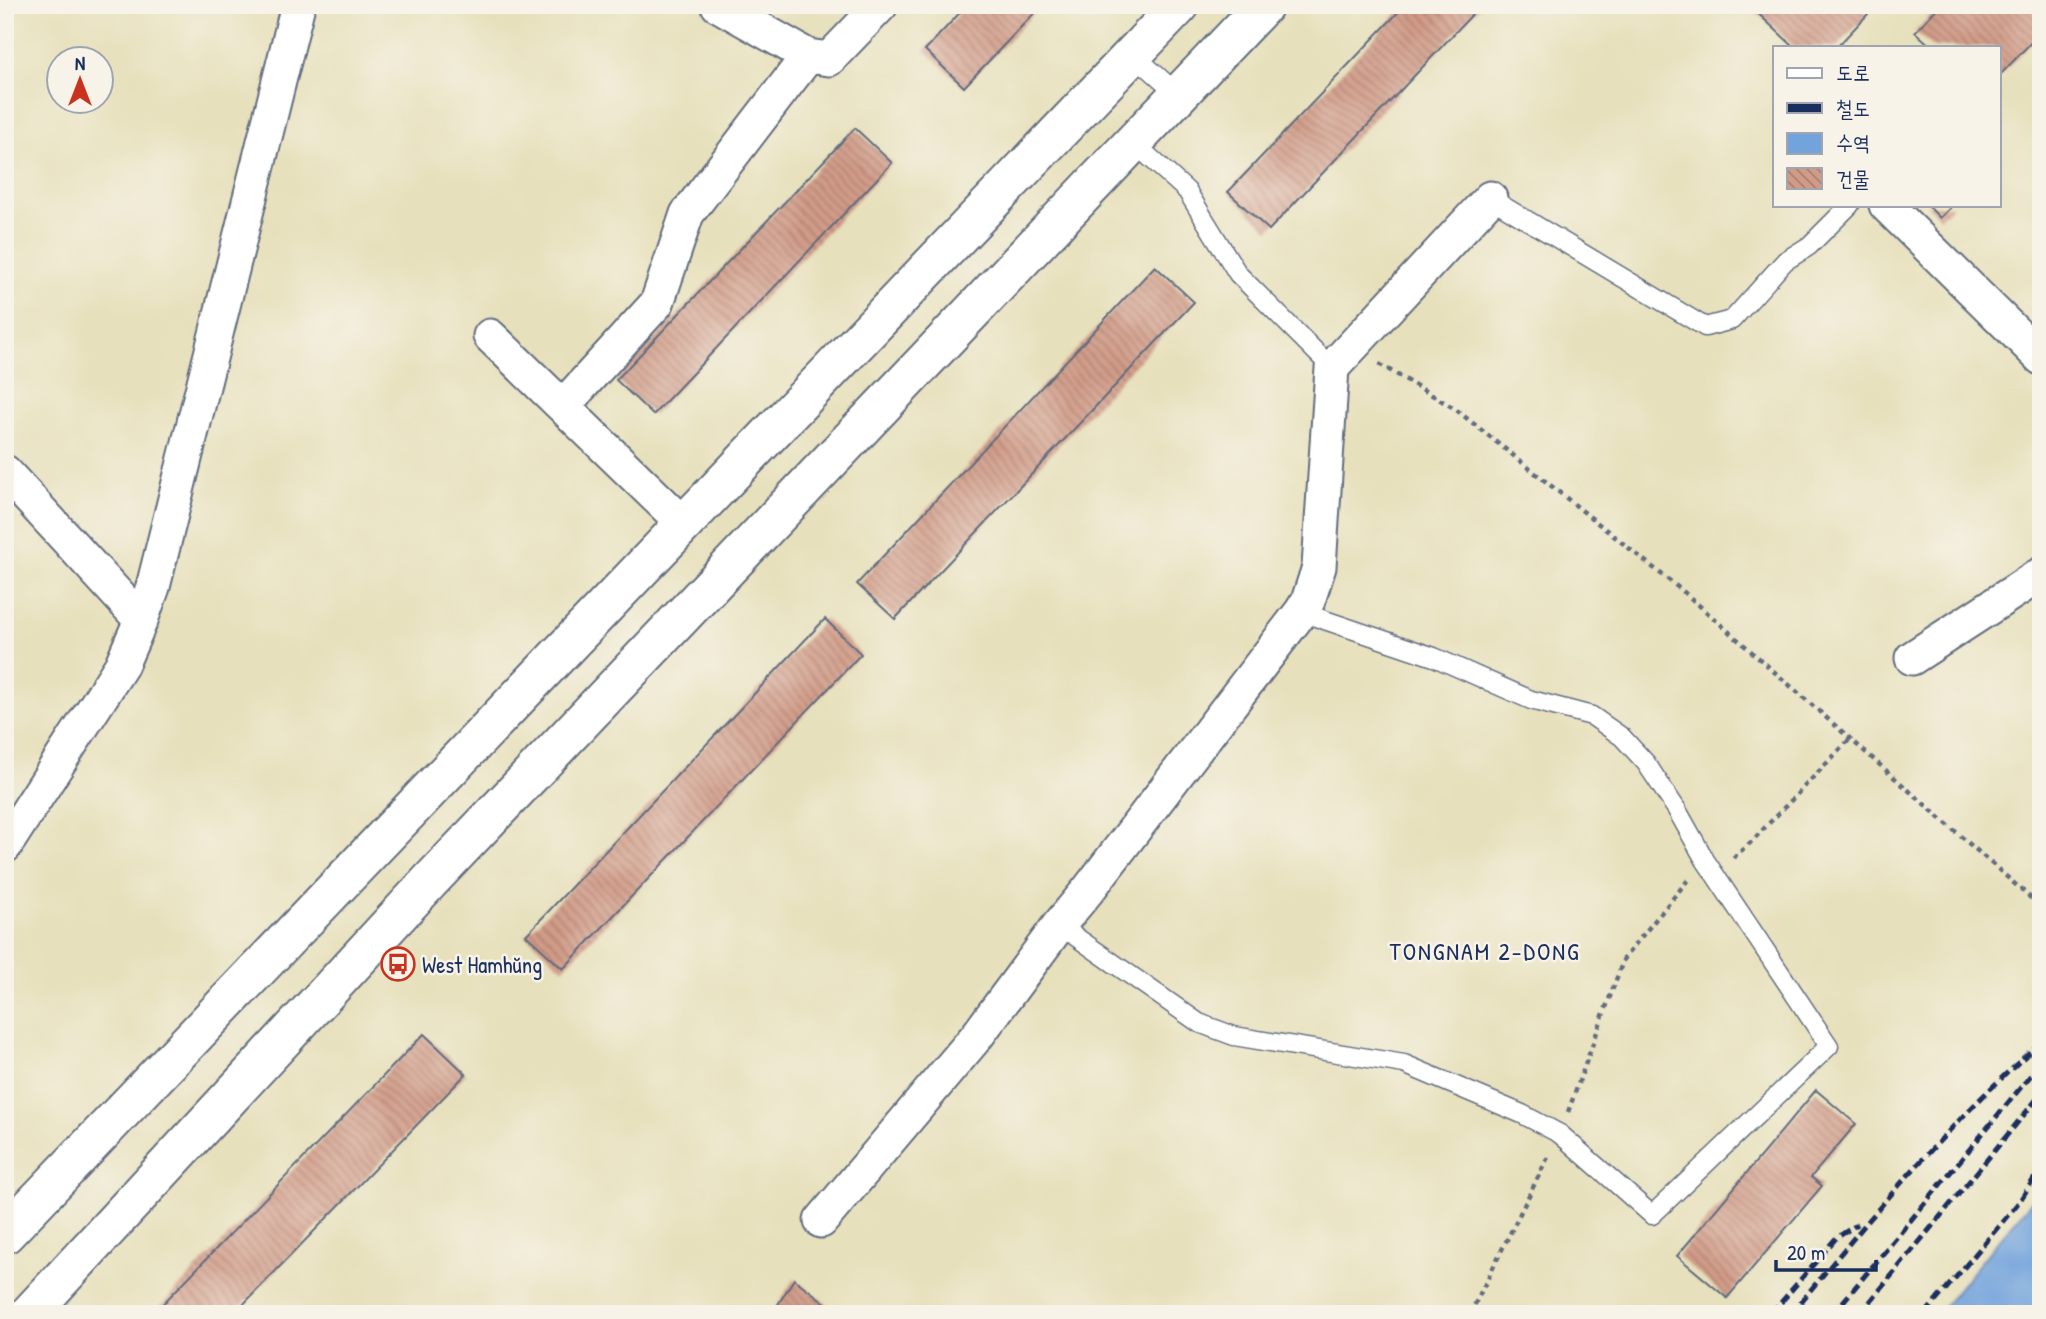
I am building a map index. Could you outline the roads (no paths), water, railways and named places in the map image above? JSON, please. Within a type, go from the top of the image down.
[{"type":"main road","points":[[5,1234],[1180,5]]},
{"type":"main road","points":[[29,1314],[430,881],[1264,5]]},
{"type":"street","points":[[5,846],[121,666],[153,587],[298,5]]},
{"type":"street","points":[[718,5],[808,56],[829,59],[881,5]]},
{"type":"street","points":[[563,406],[657,303],[687,214],[808,56]]},
{"type":"street","points":[[821,1221],[976,1036],[1301,612],[1308,601],[1319,568],[1342,358],[1490,198]]},
{"type":"street","points":[[1887,206],[2041,358]]},
{"type":"street","points":[[490,336],[684,524]]},
{"type":"street","points":[[5,472],[141,620]]},
{"type":"street","points":[[1912,659],[2041,574]]},
{"type":"lane","points":[[1134,55],[1180,96]]},
{"type":"lane","points":[[1134,143],[1187,191],[1238,274],[1342,358]]},
{"type":"lane","points":[[1490,198],[1705,327],[1732,320],[1785,261],[1809,246],[1849,206]]},
{"type":"lane","points":[[1059,925],[1199,1023],[1234,1036],[1404,1065],[1522,1114],[1560,1134],[1652,1214],[1829,1046],[1709,867],[1677,810],[1646,763],[1622,737],[1592,716],[1531,700],[1434,657],[1301,612]]},
{"type":"water","points":[[2041,1190],[2041,1314],[1937,1314]]},
{"type":"railway","points":[[1791,1314],[1910,1173],[1974,1106],[2041,1042]]},
{"type":"railway","points":[[1833,1314],[2041,1063]]},
{"type":"railway","points":[[1860,1314],[2041,1094]]},
{"type":"railway","points":[[1925,1314],[2019,1202],[2041,1168]]},
{"type":"railway","points":[[1771,1314],[1836,1238],[1858,1224]]},
{"type":"place","name":"West Hamhŭng","points":[[398,964]]},
{"type":"district","name":"TONGNAM 2-DONG","points":[[1485,951]]}]
